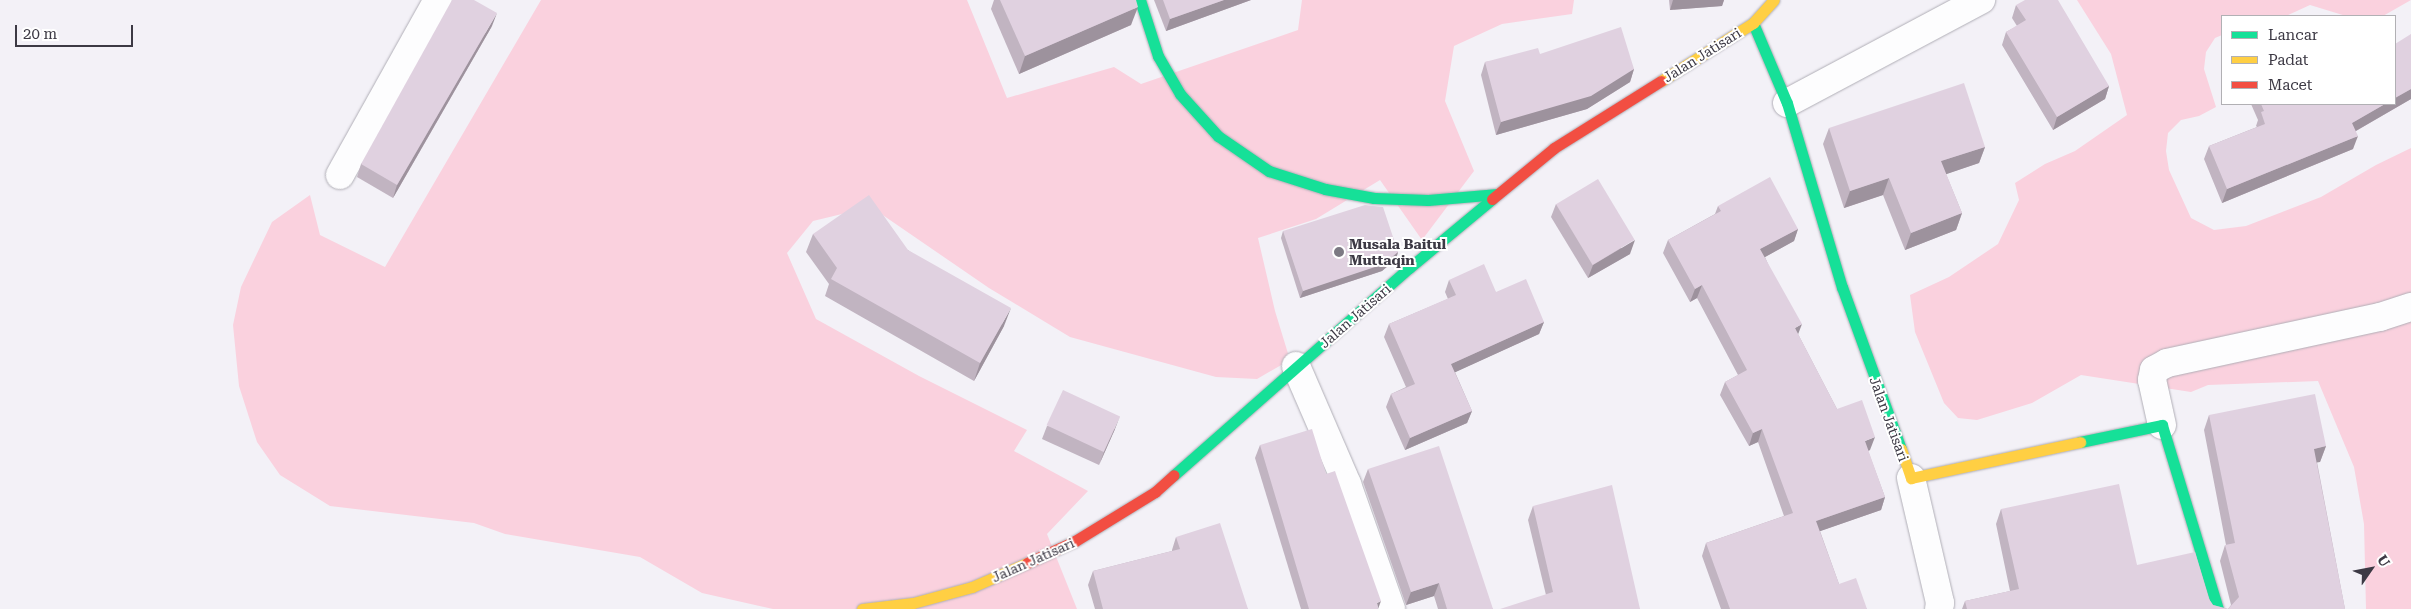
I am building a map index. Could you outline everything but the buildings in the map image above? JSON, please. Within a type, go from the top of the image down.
[{"type":"street","points":[[340,174],[438,0]]},
{"type":"street","points":[[1140,0],[1158,56],[1180,94],[1218,136],[1269,170],[1325,189],[1374,198],[1428,200],[1498,194]]},
{"type":"street","points":[[1753,22],[1774,0]]},
{"type":"street","points":[[1787,104],[1981,0]]},
{"type":"street","name":"Jalan Jatisari","points":[[862,609],[913,603],[972,588],[1102,527],[1175,477],[1296,366],[1554,148],[1753,22],[1787,104],[1842,287],[1911,478],[1940,603],[1939,609]]},
{"type":"street","points":[[2218,609],[2162,425],[2152,380],[2154,370],[2167,363],[2380,317],[2411,307]]},
{"type":"street","points":[[1296,366],[1347,484],[1391,609]]},
{"type":"street","name":"Jalan Jatisari","points":[[1911,478],[2162,425]]},
{"type":"shaded area","points":[[541,0],[967,0],[1007,98],[1114,67],[1141,84],[1298,30],[1302,0],[1574,0],[1572,14],[1502,24],[1454,46],[1445,101],[1474,171],[1422,240],[1380,180],[1316,219],[1258,238],[1275,311],[1290,360],[1257,379],[1216,377],[1070,337],[989,288],[871,207],[813,221],[787,253],[816,319],[919,376],[1027,430],[1014,451],[1088,491],[1047,534],[1077,609],[773,609],[702,593],[640,557],[505,534],[474,523],[330,506],[280,475],[257,442],[239,386],[233,325],[241,287],[272,222],[310,195],[320,235],[385,267]]},
{"type":"shaded area","points":[[2077,0],[2411,0],[2385,15],[2343,15],[2310,5],[2288,15],[2221,15],[2221,35],[2215,38],[2206,52],[2204,69],[2216,107],[2199,116],[2181,120],[2168,133],[2166,151],[2169,170],[2191,218],[2214,230],[2246,226],[2321,197],[2376,165],[2411,148],[2411,609],[2366,609],[2364,524],[2354,467],[2318,381],[2208,385],[2191,392],[2081,375],[2032,403],[1977,420],[1958,418],[1944,403],[1915,332],[1910,295],[1949,277],[1998,244],[2019,200],[2015,183],[2045,164],[2075,151],[2127,115],[2111,54]]},
{"type":"traffic: fast","points":[[1140,0],[1158,56],[1180,94],[1218,136],[1269,171],[1325,189],[1374,198],[1428,200],[1498,194]]},
{"type":"traffic: fast","points":[[1753,23],[1787,103],[1842,287],[1901,449]]},
{"type":"traffic: fast","points":[[1174,475],[1409,268],[1492,199]]},
{"type":"traffic: fast","points":[[2080,442],[2162,425],[2218,609]]},
{"type":"traffic: slow","points":[[1661,81],[1753,23],[1774,0]]},
{"type":"traffic: slow","points":[[1901,449],[1911,478],[2080,442]]},
{"type":"traffic: slow","points":[[862,609],[913,603],[972,587],[1027,563]]},
{"type":"traffic: jam","points":[[1492,199],[1554,148],[1661,81]]},
{"type":"traffic: jam","points":[[1027,563],[1075,541],[1155,492],[1174,475]]},
{"type":"place","name":"Musala Baitul Muttaqin","points":[[1339,252]]}]
